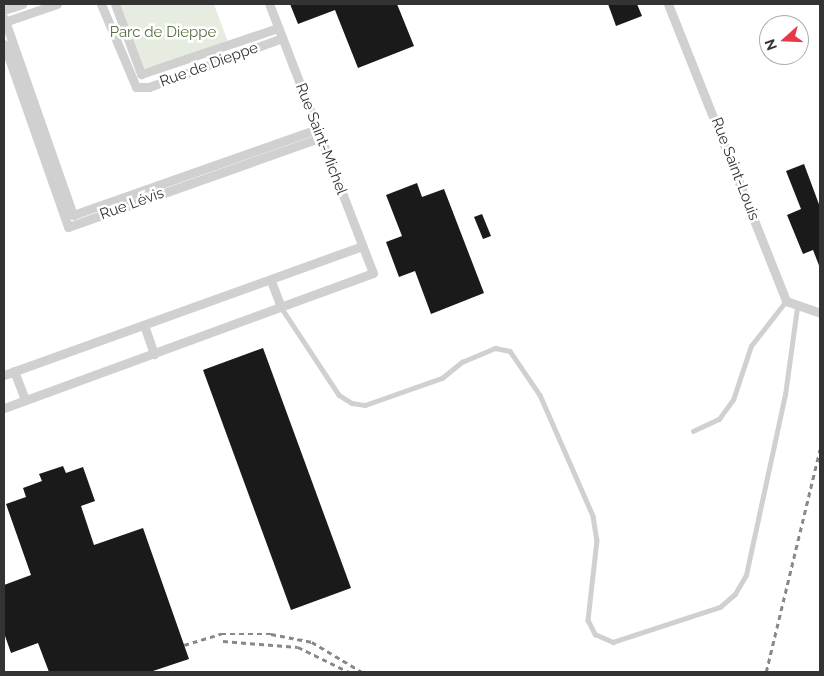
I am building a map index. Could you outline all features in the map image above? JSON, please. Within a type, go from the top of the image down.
[{"type":"street","points":[[4,10],[22,4]]},
{"type":"street","points":[[57,4],[4,21],[68,227]]},
{"type":"street","points":[[101,4],[136,87]]},
{"type":"street","name":"Rue de Dieppe","points":[[115,4],[141,74],[136,87],[149,87],[282,38]]},
{"type":"street","name":"Rue Saint-Michel","points":[[269,4],[373,274],[281,307]]},
{"type":"street","name":"Rue Saint-Louis","points":[[668,4],[786,301]]},
{"type":"street","name":"Rue de Dieppe","points":[[141,74],[278,28]]},
{"type":"street","points":[[4,44],[73,215],[68,227]]},
{"type":"street","name":"Rue Lévis","points":[[73,215],[317,129]]},
{"type":"street","name":"Rue Lévis","points":[[68,227],[320,138]]},
{"type":"street","points":[[194,172],[197,182]]},
{"type":"street","points":[[4,375],[271,281],[363,246]]},
{"type":"street","points":[[4,408],[281,307],[271,281]]},
{"type":"street","points":[[786,301],[797,307],[820,313]]},
{"type":"street","points":[[144,325],[154,354]]},
{"type":"street","points":[[14,371],[25,400]]},
{"type":"lane","points":[[693,431],[719,419],[733,400],[751,346],[786,301]]},
{"type":"lane","points":[[281,307],[339,395],[352,403],[365,405],[442,378],[462,362],[495,348],[510,351],[540,394],[593,516],[597,540],[588,620],[596,634],[613,642],[720,607],[739,588],[751,559],[785,395],[797,307]]},
{"type":"green space","name":"Parc de Dieppe","points":[[118,4],[214,4],[229,45],[141,69]]},
{"type":"building","points":[[290,4],[397,4],[414,46],[358,68],[335,10],[298,24]]},
{"type":"building","points":[[608,4],[637,4],[642,16],[616,26]]},
{"type":"building","points":[[804,164],[820,207],[820,268],[813,250],[803,254],[787,215],[801,209],[786,171]]},
{"type":"building","points":[[417,183],[422,197],[444,189],[484,293],[431,314],[415,271],[399,277],[386,242],[402,236],[386,195]]},
{"type":"building","points":[[482,214],[491,236],[483,239],[474,217]]},
{"type":"building","points":[[263,348],[351,588],[291,610],[203,370]]},
{"type":"building","points":[[63,466],[66,473],[83,467],[95,501],[81,506],[94,545],[143,528],[189,659],[150,672],[49,672],[38,643],[11,653],[4,633],[4,585],[31,575],[6,504],[26,497],[23,488],[42,481],[39,474]]},
{"type":"railway","points":[[766,672],[820,449]]},
{"type":"railway","points":[[184,645],[221,634],[271,634],[312,642],[362,672]]},
{"type":"railway","points":[[223,641],[298,647],[349,672]]}]
